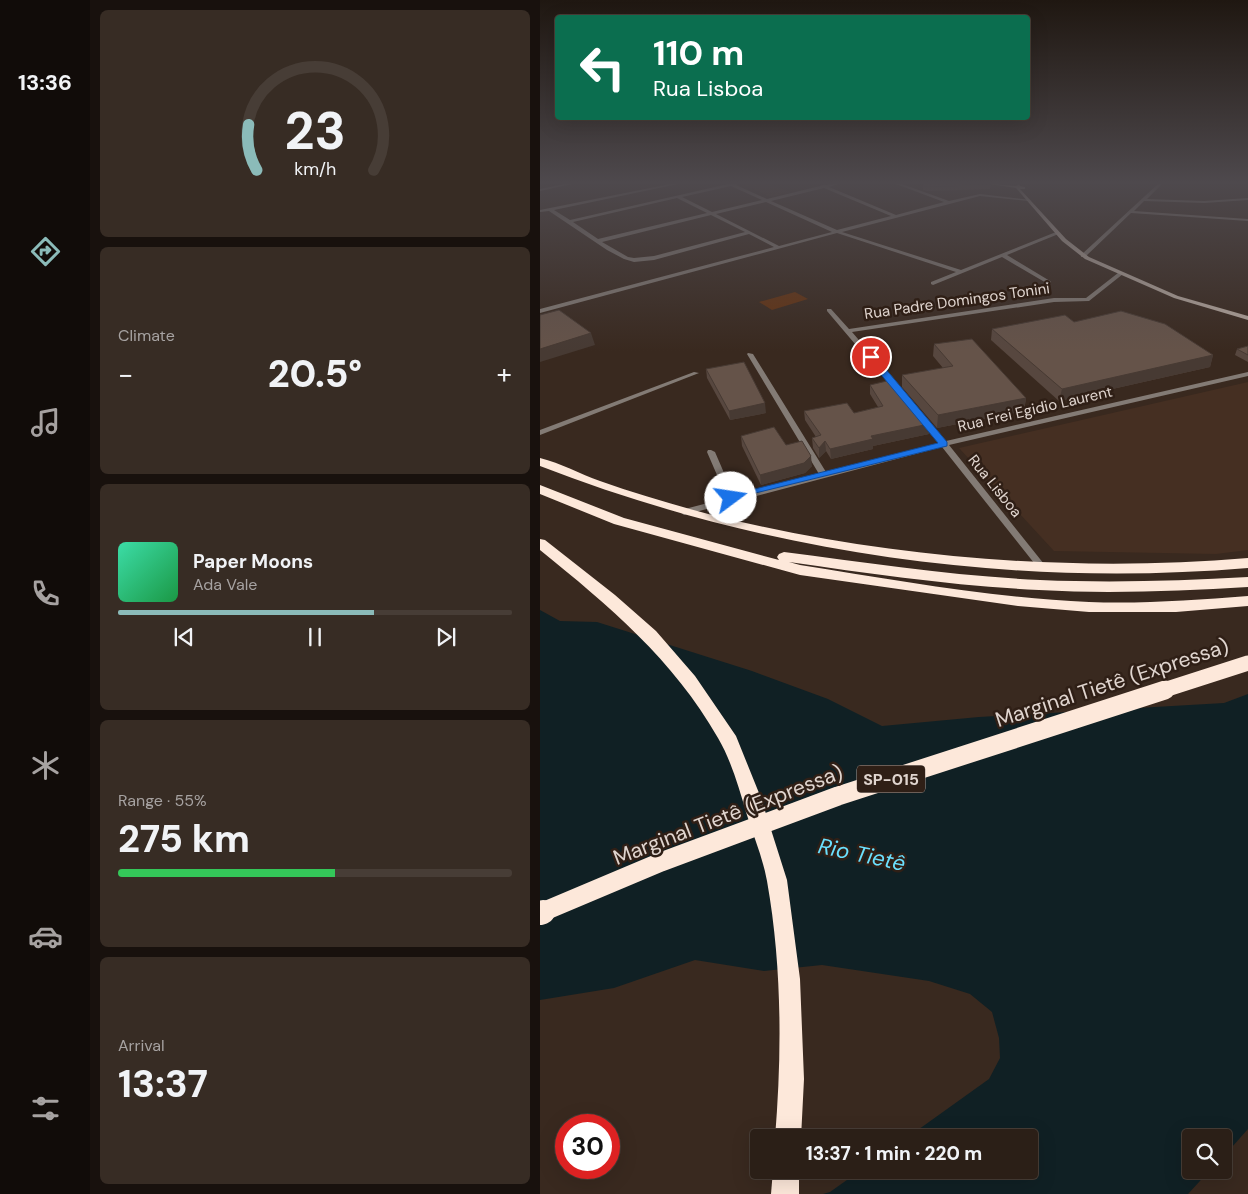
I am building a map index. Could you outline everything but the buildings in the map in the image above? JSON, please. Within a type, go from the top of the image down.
[{"type":"highway","points":[[540,462],[592,483],[684,512],[750,529],[900,554],[1041,566],[1141,568],[1248,563]]},
{"type":"highway","points":[[540,489],[619,521],[800,570],[1018,601],[1098,607],[1176,607],[1248,601]]},
{"type":"highway","points":[[540,543],[610,599],[650,635],[689,681],[727,736],[777,880],[789,979],[792,1079],[789,1129]]},
{"type":"highway","points":[[730,551],[939,577],[1011,583],[1167,586],[1248,582]]},
{"type":"highway","name":"Marginal Tietê (Expressa)","points":[[540,913],[661,862],[838,796],[1248,663]]},
{"type":"highway","points":[[785,1194],[786,1179]]},
{"type":"main road","points":[[1065,240],[1083,256],[1120,274],[1176,297],[1248,318]]},
{"type":"street","points":[[598,241],[603,240]]},
{"type":"street","points":[[598,241],[620,256],[641,260],[723,240]]},
{"type":"street","points":[[762,240],[778,247]]},
{"type":"street","points":[[540,304],[543,310],[807,240]]},
{"type":"street","points":[[861,240],[959,271]]},
{"type":"street","points":[[933,283],[1041,240]]},
{"type":"street","points":[[1083,256],[1101,240]]},
{"type":"street","points":[[1002,255],[1048,282]]},
{"type":"street","name":"Rua Padre Domingos Tonini","points":[[848,331],[1054,300],[1084,301],[1120,274]]},
{"type":"street","name":"Rua Lisboa","points":[[829,310],[905,396],[1041,566]]},
{"type":"street","points":[[750,354],[823,474]]},
{"type":"street","points":[[540,433],[696,373]]},
{"type":"street","name":"Rua Frei Egidio Laurent","points":[[684,512],[731,498],[944,444],[1248,374]]},
{"type":"street","points":[[710,452],[731,498]]},
{"type":"shaded area","points":[[795,292],[808,299],[772,310],[759,302]]},
{"type":"shaded area","points":[[1248,382],[1248,550],[1216,554],[1054,551],[959,448]]},
{"type":"water","name":"Rio Tietê","points":[[540,610],[560,621],[597,622],[752,671],[828,699],[882,726],[979,717],[1224,703],[1248,694],[1248,1129],[1232,1147],[1232,1129],[1182,1129],[1182,1179],[1202,1179],[1188,1194],[823,1194],[830,1192],[848,1179],[1038,1179],[1038,1129],[919,1129],[989,1079],[1000,1058],[999,1038],[992,1012],[970,994],[929,981],[822,965],[764,971],[695,960],[614,988],[540,1000]]},
{"type":"route","points":[[731,498],[944,444],[871,357]]}]
